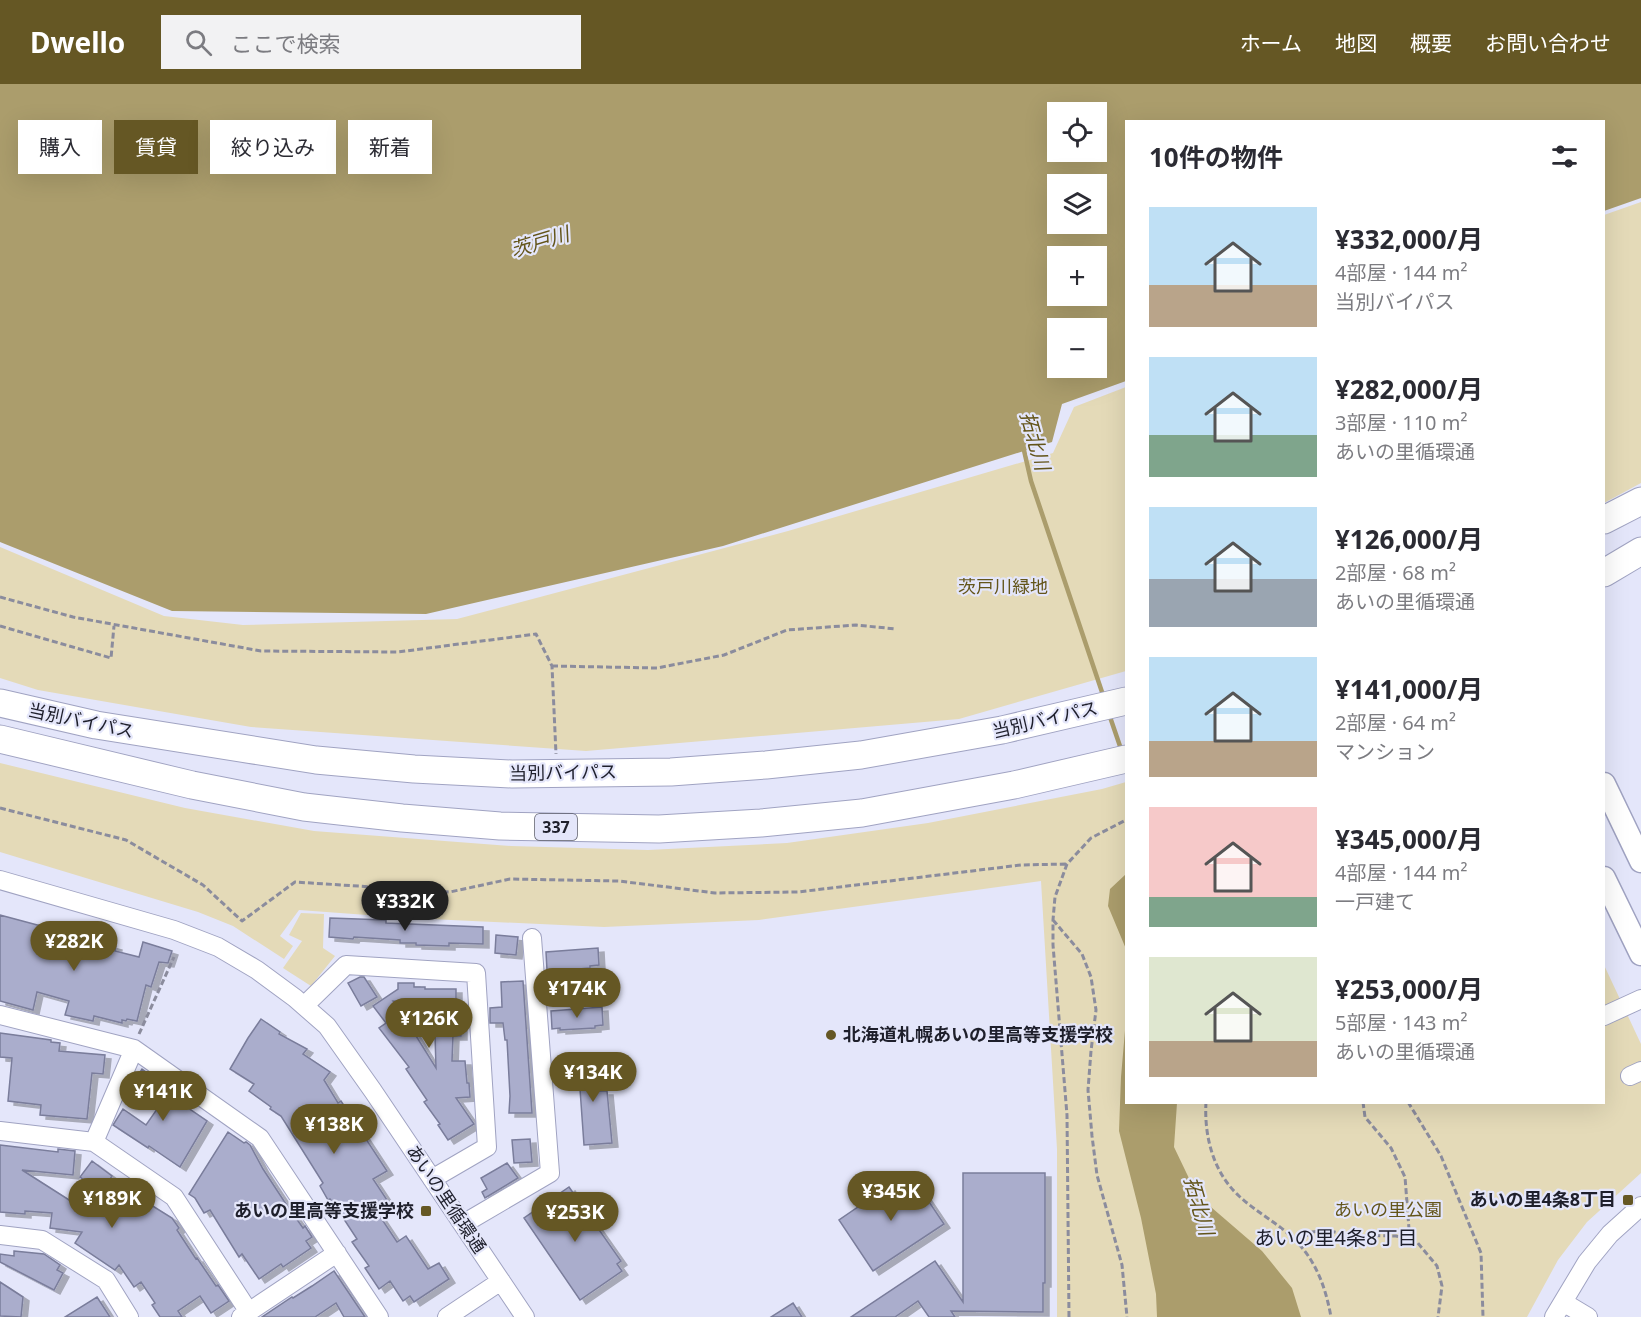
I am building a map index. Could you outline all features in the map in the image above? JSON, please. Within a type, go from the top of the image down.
[{"type":"highway","points":[[1605,519],[1641,501]]},
{"type":"highway","points":[[1605,572],[1641,551]]},
{"type":"highway","name":"当別バイパス","points":[[0,703],[96,726],[316,760],[414,769],[512,774],[671,772],[861,755],[1002,730],[1113,704]]},
{"type":"highway","name":"当別バイパス","points":[[0,739],[192,785],[304,807],[402,818],[512,826],[659,829],[761,823],[862,813],[1014,785],[1120,760]]},
{"type":"main road","points":[[1605,786],[1641,861]]},
{"type":"main road","points":[[1605,880],[1641,954]]},
{"type":"street","name":"あいの里循環通","points":[[0,880],[174,930],[218,947],[257,970],[304,1006],[327,1026],[525,1317]]},
{"type":"street","points":[[463,1224],[550,1173],[532,938]]},
{"type":"street","points":[[304,1006],[346,965],[476,973],[487,1147],[432,1179]]},
{"type":"street","points":[[1605,1016],[1641,999]]},
{"type":"street","points":[[0,1015],[135,1044],[260,1138],[379,1317]]},
{"type":"street","points":[[94,1142],[135,1044]]},
{"type":"street","points":[[0,1131],[94,1142],[174,1197],[245,1314],[337,1253]]},
{"type":"street","points":[[1588,1317],[1558,1309],[1587,1262],[1610,1234],[1641,1206]]},
{"type":"street","points":[[0,1235],[42,1240],[106,1280],[129,1317]]},
{"type":"street","points":[[447,1317],[501,1281]]},
{"type":"path","points":[[0,597],[73,617],[261,651],[398,652],[536,634],[552,666],[557,774]]},
{"type":"path","points":[[0,626],[111,658],[114,625]]},
{"type":"path","points":[[552,666],[657,668],[724,655],[787,630],[856,625],[896,629]]},
{"type":"path","points":[[0,808],[126,840],[203,885],[242,921],[295,882],[450,892],[510,879],[619,881],[715,893],[787,892],[1021,865],[1067,864]]},
{"type":"path","points":[[1069,1317],[1067,1115],[1053,920],[1055,897],[1067,864],[1091,838],[1125,821]]},
{"type":"path","points":[[1053,920],[1082,954],[1091,977],[1096,1010],[1088,1090],[1092,1136],[1097,1175],[1122,1265],[1127,1317]]},
{"type":"path","points":[[135,1044],[174,957]]},
{"type":"path","points":[[1206,1104],[1206,1131],[1211,1154],[1223,1178],[1238,1195],[1297,1242],[1317,1269],[1328,1296],[1331,1317]]},
{"type":"path","points":[[1363,1104],[1365,1117],[1391,1148],[1405,1178],[1409,1229],[1437,1266],[1442,1287],[1438,1317]]},
{"type":"path","points":[[1409,1104],[1441,1156],[1481,1253],[1483,1317]]},
{"type":"path","points":[[1297,1242],[1311,1232],[1326,1230],[1348,1235],[1396,1236],[1417,1242]]},
{"type":"green space","points":[[1641,202],[1641,483],[1605,502],[1605,215]]},
{"type":"green space","name":"茨戸川緑地","points":[[1125,387],[1125,671],[959,719],[586,751],[251,727],[38,690],[0,678],[0,547],[164,616],[243,625],[457,619],[788,531],[1053,453],[1074,407]]},
{"type":"green space","name":"あいの里公園","points":[[0,763],[185,808],[314,831],[511,846],[648,850],[787,843],[928,823],[1102,789],[1125,782],[1125,1104],[1605,1104],[1605,967],[1641,1044],[1641,1173],[1587,1222],[1558,1260],[1527,1317],[1057,1317],[1057,1149],[1041,881],[759,920],[604,927],[408,918],[299,910],[280,936],[293,946],[284,959],[233,926],[198,912],[0,852]]},
{"type":"green space","points":[[301,913],[324,914],[323,948],[335,956],[311,986],[283,968],[302,941],[289,935]]},
{"type":"water","name":"茨戸川","points":[[0,84],[1641,84],[1641,198],[1605,211],[1605,120],[1125,120],[1125,381],[1062,404],[1052,442],[723,546],[426,614],[172,611],[0,542]]},
{"type":"water","points":[[1125,875],[1125,947],[1108,906],[1110,889]]},
{"type":"water","points":[[1125,1031],[1125,1104],[1177,1104],[1174,1147],[1197,1195],[1262,1251],[1292,1288],[1301,1317],[1157,1317],[1156,1294],[1141,1218],[1119,1131]]},
{"type":"building","points":[[0,915],[116,946],[115,951],[139,957],[143,942],[172,951],[168,963],[159,962],[151,987],[146,985],[137,1021],[127,1019],[122,1020],[122,1023],[94,1016],[93,1021],[65,1015],[69,1001],[37,992],[33,1010],[0,1001]]},
{"type":"building","points":[[330,918],[483,927],[483,944],[416,945],[416,943],[400,943],[400,940],[329,937]]},
{"type":"building","points":[[496,935],[518,937],[516,955],[495,953]]},
{"type":"building","points":[[598,948],[599,965],[590,966],[590,968],[547,970],[546,952]]},
{"type":"building","points":[[364,977],[377,997],[361,1006],[348,983]]},
{"type":"building","points":[[523,981],[532,1113],[509,1113],[507,1040],[505,1040],[503,1023],[490,1023],[490,1008],[502,1007],[501,982]]},
{"type":"building","points":[[398,983],[414,983],[414,987],[425,987],[425,989],[456,989],[456,1018],[461,1017],[461,1036],[453,1036],[452,1061],[465,1061],[470,1097],[456,1098],[474,1124],[448,1140],[424,1102],[427,1100],[406,1069],[409,1067],[379,1028],[386,1023],[373,1006],[398,989]],"holes":[[[393,1001],[434,1003],[436,1068]]]},
{"type":"building","points":[[602,1007],[603,1025],[595,1026],[595,1028],[552,1029],[551,1011]]},
{"type":"building","points":[[261,1019],[280,1032],[279,1034],[307,1049],[303,1054],[330,1072],[324,1080],[338,1103],[341,1101],[387,1171],[373,1179],[391,1206],[379,1215],[397,1242],[406,1236],[428,1269],[439,1263],[449,1279],[414,1302],[410,1296],[403,1301],[390,1281],[379,1289],[365,1268],[369,1266],[352,1242],[357,1239],[336,1207],[330,1199],[328,1200],[320,1186],[323,1183],[281,1116],[249,1091],[254,1084],[230,1069]]},
{"type":"building","points":[[0,1033],[51,1040],[51,1042],[60,1043],[59,1051],[105,1055],[103,1074],[92,1073],[87,1119],[40,1115],[41,1105],[8,1101],[12,1058],[0,1057]]},
{"type":"building","points":[[598,1056],[600,1091],[607,1091],[612,1143],[584,1145],[579,1075],[575,1075],[574,1058]]},
{"type":"building","points":[[142,1069],[175,1093],[172,1097],[207,1121],[180,1167],[113,1125],[123,1109],[146,1125],[160,1105],[133,1083]]},
{"type":"building","points":[[228,1132],[250,1145],[284,1201],[312,1237],[306,1241],[311,1248],[283,1267],[281,1264],[259,1279],[242,1254],[239,1257],[210,1210],[204,1213],[195,1198],[189,1194]]},
{"type":"building","points":[[530,1139],[532,1162],[514,1163],[512,1140]]},
{"type":"building","points":[[0,1145],[58,1152],[58,1149],[75,1151],[73,1175],[22,1170],[91,1214],[104,1195],[80,1177],[92,1161],[112,1176],[109,1181],[142,1203],[143,1200],[172,1218],[196,1259],[229,1301],[211,1313],[200,1296],[178,1311],[182,1317],[160,1317],[152,1305],[155,1303],[141,1282],[134,1287],[119,1265],[115,1270],[75,1243],[82,1232],[50,1228],[52,1213],[0,1212]]},
{"type":"building","points":[[507,1163],[518,1178],[485,1198],[482,1192],[487,1189],[481,1178]]},
{"type":"building","points":[[909,1172],[944,1224],[873,1271],[839,1220]]},
{"type":"building","points":[[963,1173],[1045,1173],[1043,1312],[951,1311],[955,1317],[929,1317],[918,1301],[895,1317],[851,1317],[935,1261],[963,1302]]},
{"type":"building","points":[[569,1187],[621,1261],[617,1264],[622,1271],[580,1300],[524,1218]]},
{"type":"building","points":[[14,1251],[44,1254],[60,1265],[57,1270],[63,1273],[54,1290],[0,1262],[0,1254],[14,1256]]},
{"type":"building","points":[[334,1271],[365,1317],[344,1317],[336,1303],[315,1317],[262,1317],[312,1286]]},
{"type":"building","points":[[0,1282],[23,1297],[21,1317],[0,1316]]},
{"type":"building","points":[[97,1297],[110,1317],[65,1317]]},
{"type":"building","points":[[793,1303],[802,1317],[771,1317]]},
{"type":"waterway","name":"拓北川","points":[[1023,446],[1031,481],[1104,698]]},
{"type":"waterway","name":"拓北川","points":[[1109,714],[1122,752]]},
{"type":"place","name":"北海道札幌あいの里高等支援学校","points":[[831,1035]]},
{"type":"place","name":"あいの里4条8丁目","points":[[1628,1200]]},
{"type":"place","name":"あいの里高等支援学校","points":[[426,1211]]},
{"type":"district","name":"あいの里4条8丁目","points":[[1336,1238]]}]
